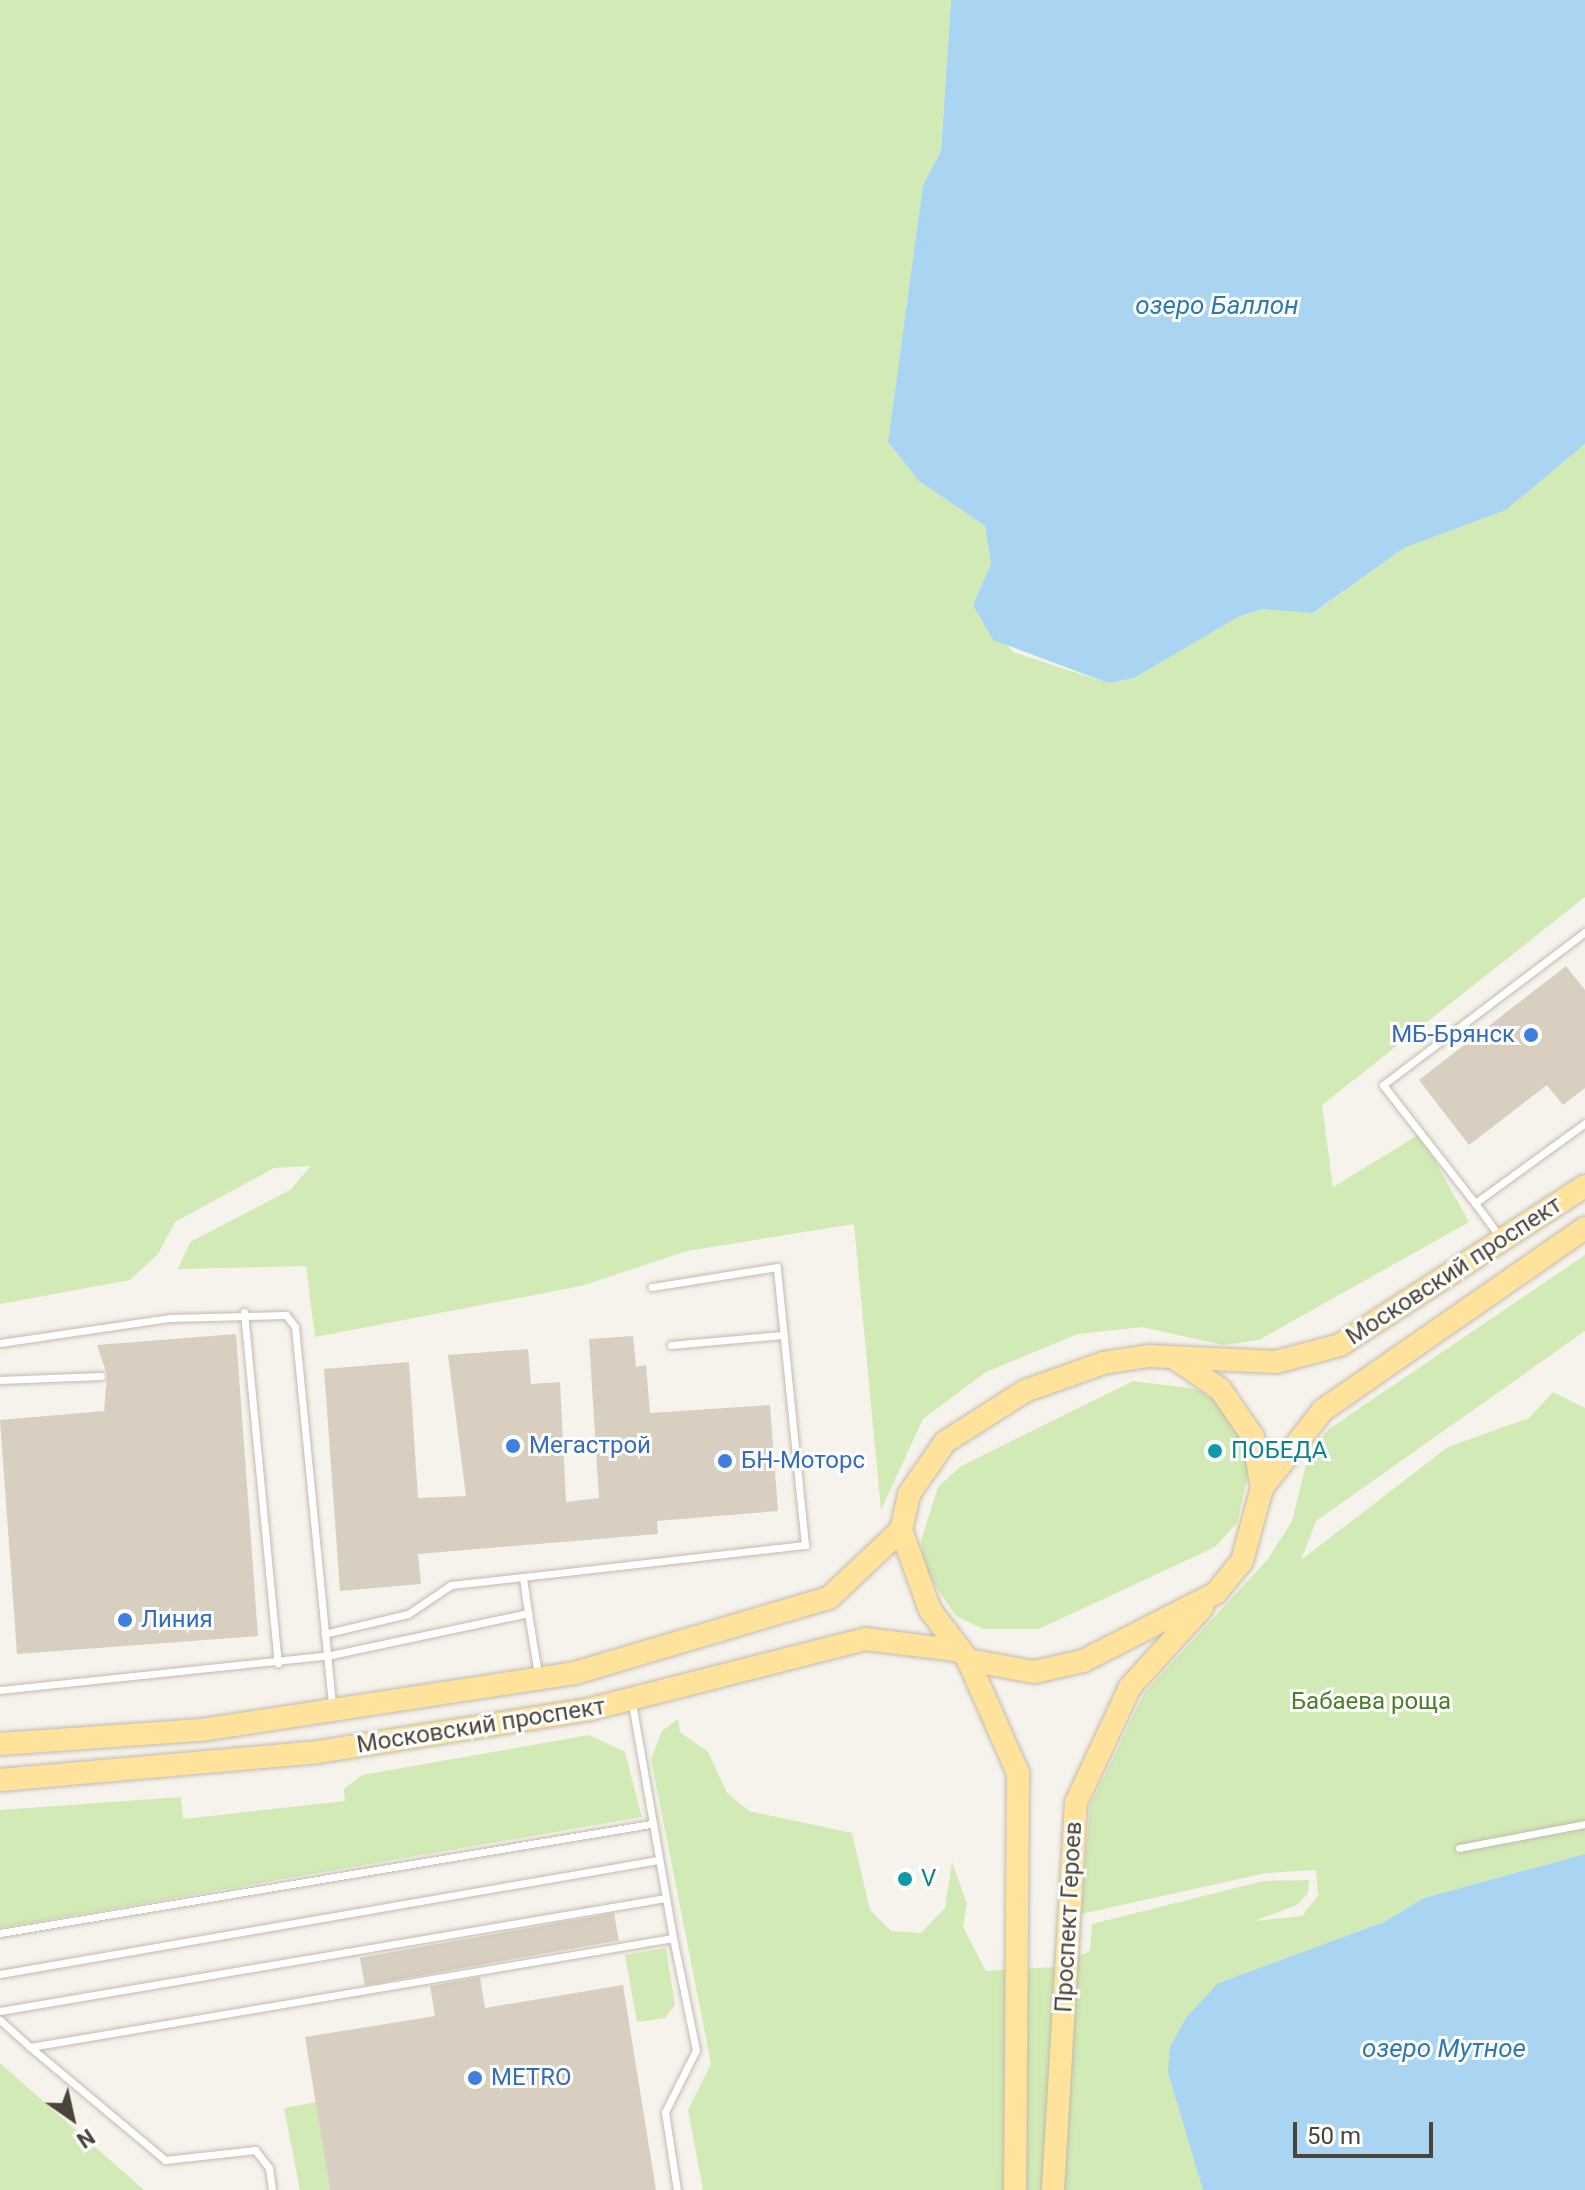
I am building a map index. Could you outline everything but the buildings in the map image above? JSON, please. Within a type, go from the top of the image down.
[{"type":"main road","name":"Московский проспект","points":[[0,1744],[333,1714],[539,1680],[667,1651],[829,1598],[901,1530],[909,1494],[945,1442],[1025,1391],[1103,1363],[1177,1360],[1276,1362],[1340,1345],[1585,1186]]},
{"type":"main road","name":"Московский проспект","points":[[1262,1488],[1323,1410],[1585,1228]]},
{"type":"main road","points":[[1177,1360],[1220,1389],[1253,1437],[1262,1488]]},
{"type":"main road","name":"Проспект Героев","points":[[1053,2190],[1076,1803],[1130,1687],[1242,1561],[1262,1488]]},
{"type":"main road","name":"Проспект Героев","points":[[901,1530],[918,1585],[961,1655],[1018,1773],[1015,2190]]},
{"type":"main road","name":"Московский проспект","points":[[0,1780],[318,1752],[631,1700],[865,1639],[961,1655],[1034,1672],[1083,1661],[1216,1593]]},
{"type":"lane","points":[[1504,1241],[1383,1085],[1585,932]]},
{"type":"lane","points":[[1475,1203],[1585,1123]]},
{"type":"lane","points":[[324,1634],[408,1614],[451,1585],[805,1545],[777,1267],[652,1287]]},
{"type":"lane","points":[[0,1343],[244,1312],[272,1311],[295,1327],[333,1714]]},
{"type":"lane","points":[[244,1312],[278,1663]]},
{"type":"lane","points":[[671,1345],[782,1335]]},
{"type":"lane","points":[[0,1380],[101,1376]]},
{"type":"lane","points":[[523,1577],[539,1680]]},
{"type":"lane","points":[[0,1690],[278,1663],[326,1656],[528,1613]]},
{"type":"lane","points":[[631,1700],[651,1824],[696,2050],[665,2112],[677,2190]]},
{"type":"lane","points":[[0,1933],[651,1824]]},
{"type":"lane","points":[[1459,1848],[1585,1824]]},
{"type":"lane","points":[[0,1974],[658,1860]]},
{"type":"lane","points":[[0,2011],[665,1898]]},
{"type":"lane","points":[[30,2047],[673,1938]]},
{"type":"lane","points":[[0,2020],[165,2160],[255,2150],[269,2168],[272,2190]]},
{"type":"green space","points":[[0,0],[951,0],[941,151],[923,186],[888,442],[919,481],[985,526],[991,564],[973,605],[1013,652],[1108,683],[1134,678],[1238,617],[1262,609],[1314,613],[1404,548],[1506,510],[1585,444],[1585,897],[1322,1105],[1333,1187],[1420,1134],[1469,1222],[1259,1340],[1223,1345],[1142,1327],[1078,1334],[986,1372],[923,1419],[881,1510],[854,1224],[687,1251],[581,1286],[315,1337],[306,1266],[178,1269],[190,1242],[290,1190],[311,1166],[274,1168],[175,1222],[158,1254],[130,1280],[0,1304]]},
{"type":"green space","name":"Бабаева роща","points":[[1585,1255],[1585,1331],[1316,1521],[1301,1560],[1448,1447],[1529,1418],[1553,1392],[1585,1408],[1585,1854],[1424,1898],[1384,1922],[1218,1983],[1170,2047],[1203,2190],[703,2190],[688,2110],[711,2064],[651,1759],[662,1731],[678,1719],[680,1732],[708,1752],[727,1793],[749,1811],[852,1833],[870,1910],[891,1931],[921,1933],[945,1908],[952,1862],[967,1904],[963,1927],[986,1971],[1054,1967],[1090,1951],[1092,1924],[1263,1881],[1309,1880],[1308,1893],[1297,1905],[1254,1921],[1302,1916],[1318,1896],[1316,1870],[1266,1873],[1081,1914],[1090,1806],[1144,1693],[1268,1559],[1292,1521],[1309,1452],[1329,1429]]},
{"type":"green space","points":[[1133,1381],[1196,1389],[1223,1405],[1242,1431],[1251,1462],[1237,1523],[1215,1547],[1039,1629],[983,1629],[956,1616],[924,1569],[921,1541],[938,1487],[961,1466]]},
{"type":"green space","points":[[589,1735],[625,1752],[642,1817],[0,1928],[0,1810],[181,1797],[183,1819],[345,1801],[344,1789],[362,1775]]},
{"type":"green space","points":[[666,1948],[675,2005],[665,2018],[637,2022],[625,1955]]},
{"type":"green space","points":[[0,2063],[144,2190],[0,2190]]},
{"type":"green space","points":[[316,2102],[330,2190],[300,2190],[284,2108]]},
{"type":"water","name":"озеро Баллон","points":[[951,0],[1585,0],[1585,444],[1506,510],[1404,548],[1313,613],[1262,609],[1238,617],[1134,678],[1108,683],[993,640],[973,605],[991,564],[985,526],[919,481],[888,442],[923,185],[941,151]]},
{"type":"water","name":"озеро Мутное","points":[[1585,1854],[1585,2190],[1203,2190],[1168,2072],[1170,2047],[1186,2018],[1218,1983],[1384,1922],[1424,1898]]},
{"type":"place","name":"МБ-Брянск","points":[[1531,1035]]},
{"type":"place","name":"Мегастрой","points":[[513,1446]]},
{"type":"place","name":"ПОБЕДА","points":[[1215,1451]]},
{"type":"place","name":"БН-Моторс","points":[[725,1461]]},
{"type":"place","name":"Линия","points":[[125,1620]]},
{"type":"place","name":"V","points":[[905,1879]]},
{"type":"place","name":"METRO","points":[[475,2078]]}]
